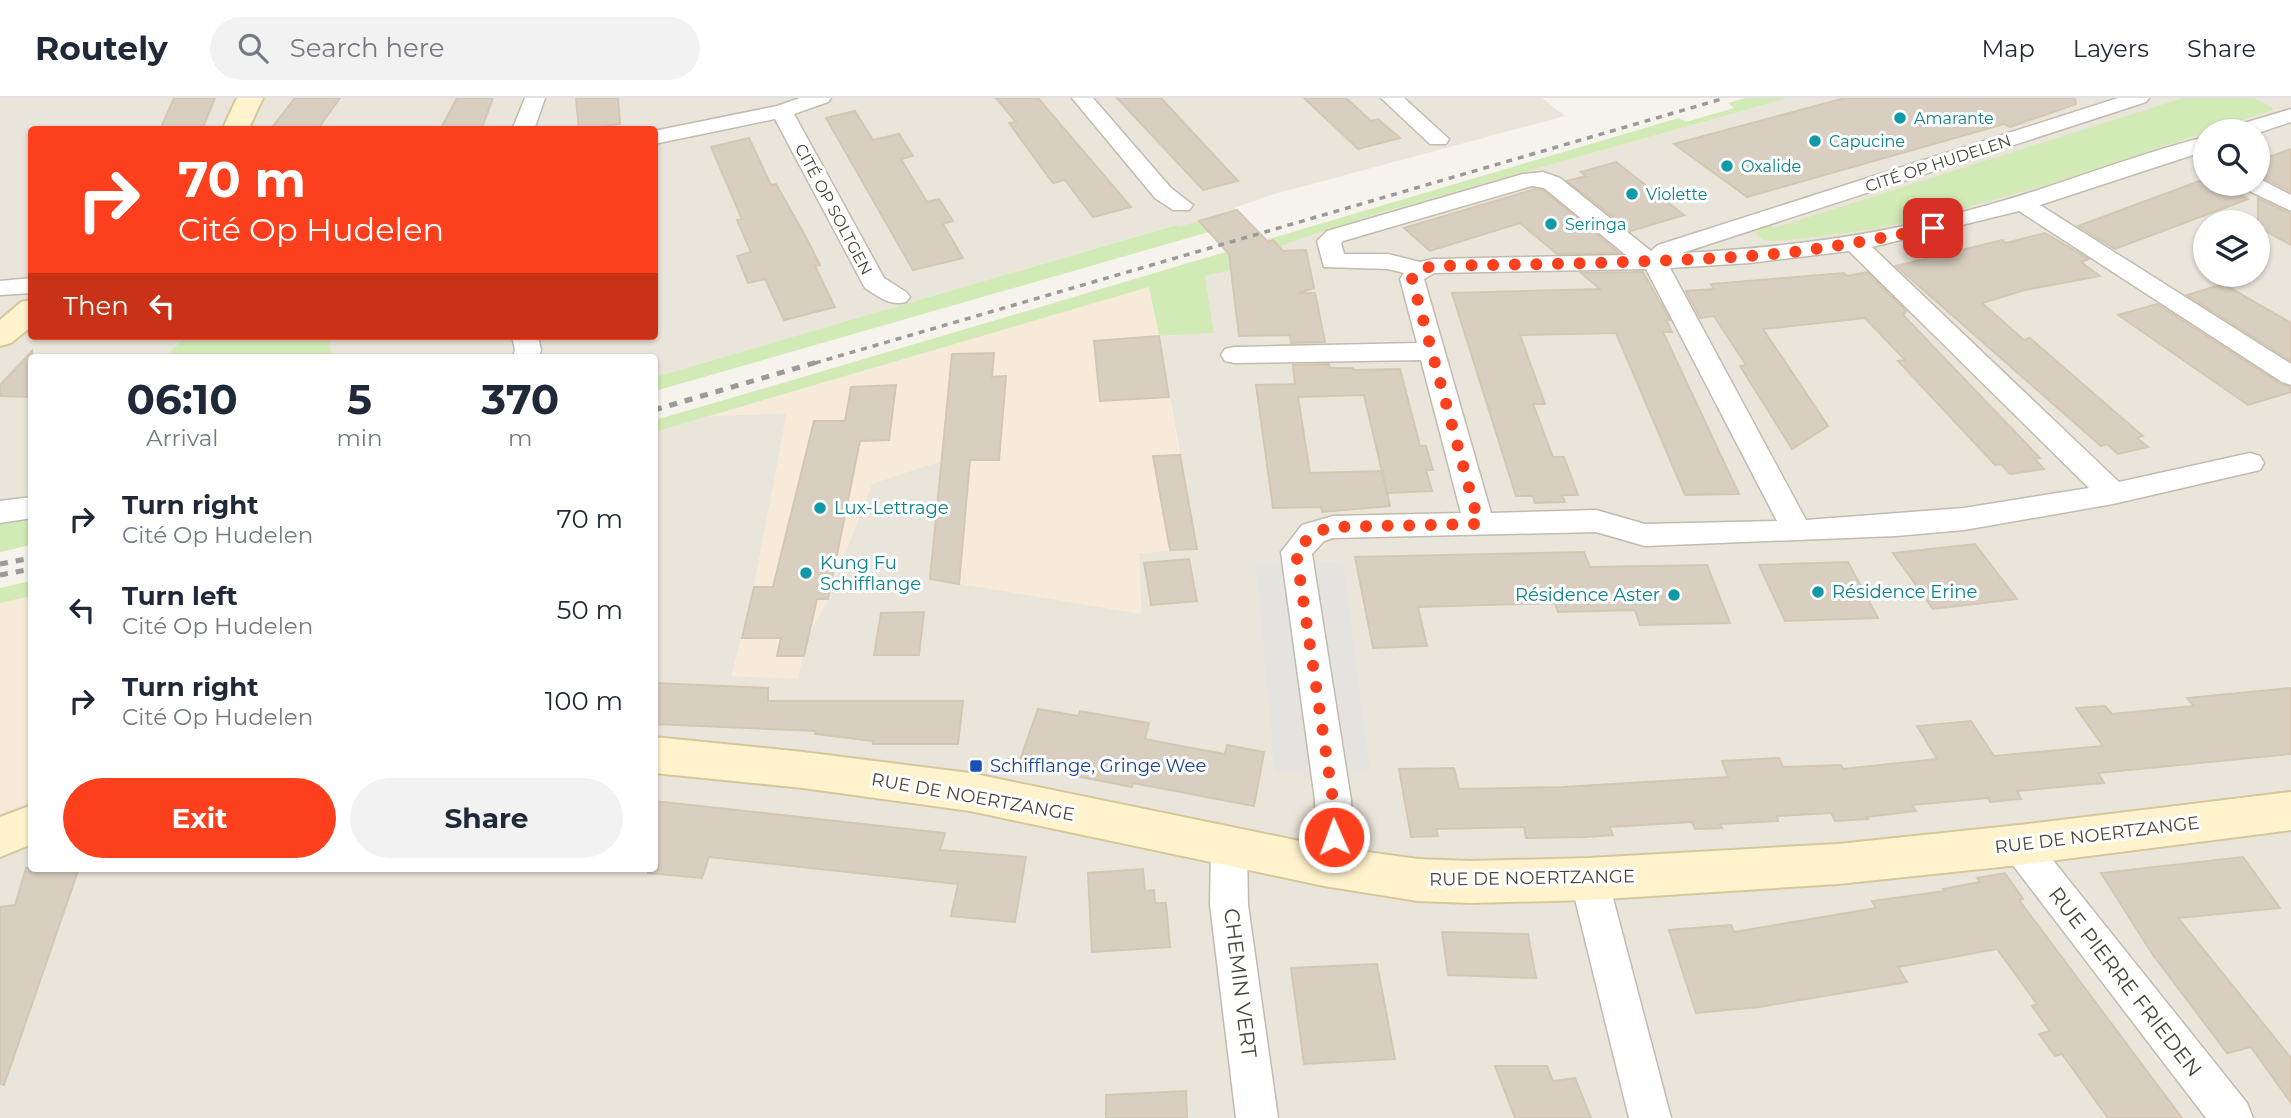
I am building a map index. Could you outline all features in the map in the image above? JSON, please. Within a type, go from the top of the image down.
[{"type":"main road","points":[[237,126],[250,98]]},
{"type":"main road","points":[[0,337],[28,312]]},
{"type":"main road","name":"RUE DE NOERTZANGE","points":[[658,755],[803,769],[970,792],[1324,866],[1418,880],[1470,882],[1589,879],[1838,864],[2019,845],[2291,811]]},
{"type":"main road","points":[[0,837],[28,826]]},
{"type":"street","points":[[524,126],[535,98]]},
{"type":"street","points":[[658,137],[782,111],[821,98]]},
{"type":"street","points":[[1083,98],[1163,193],[1181,205]]},
{"type":"street","points":[[1391,98],[1438,139]]},
{"type":"street","name":"CITÉ OP HUDELEN","points":[[1651,261],[1666,250],[2139,98]]},
{"type":"street","points":[[2277,98],[2291,105]]},
{"type":"street","name":"CITÉ OP SOLTGEN","points":[[782,111],[874,283],[897,297]]},
{"type":"street","points":[[2270,122],[2291,115]]},
{"type":"street","name":"CITÉ OP HUDELEN","points":[[1418,270],[1433,266],[1651,261],[1766,254],[1854,243],[1933,228],[2023,204],[2193,152]]},
{"type":"street","points":[[1479,524],[1412,279],[1418,270],[1392,261],[1334,262],[1329,242],[1335,236],[1531,179],[1542,179],[1552,183],[1651,261],[1797,531]]},
{"type":"street","points":[[2270,193],[2291,204]]},
{"type":"street","points":[[2023,204],[2291,376]]},
{"type":"street","points":[[1736,228],[1746,242],[1766,254]]},
{"type":"street","points":[[1854,243],[2113,494]]},
{"type":"street","points":[[0,288],[28,285]]},
{"type":"street","points":[[1234,355],[1432,351]]},
{"type":"street","points":[[1324,866],[1334,837],[1333,800],[1296,552],[1313,533],[1332,527],[1596,521],[1645,535],[1797,531],[1964,519],[2113,494],[2250,463]]},
{"type":"street","points":[[0,512],[28,508]]},
{"type":"street","name":"RUE PIERRE FRIEDEN","points":[[2019,845],[2232,1118]]},
{"type":"street","name":"CHEMIN VERT","points":[[1229,847],[1229,905],[1258,1118]]},
{"type":"street","points":[[1589,879],[1650,1118]]},
{"type":"shaded area","points":[[0,98],[1542,98],[1565,116],[1271,195],[1234,208],[1241,214],[1178,227],[1175,225],[658,376],[658,354],[28,354],[28,519],[0,524]]},
{"type":"shaded area","points":[[1788,98],[2291,98],[2291,1118],[0,1118],[0,814],[26,803],[28,799],[28,872],[658,872],[658,431],[710,416],[787,413],[754,587],[732,675],[807,639],[828,599],[872,483],[941,461],[1141,614],[1139,553],[1197,548],[1159,336],[1214,333],[1205,276],[1229,271],[1289,243],[1376,214]]},
{"type":"shaded area","points":[[1149,287],[1197,549],[1139,553],[1141,614],[930,579],[940,461],[872,484],[828,599],[807,639],[798,679],[732,676],[754,587],[787,413],[710,416]]},
{"type":"shaded area","points":[[1343,562],[1370,771],[1275,773],[1256,563]]},
{"type":"shaded area","points":[[28,597],[28,799],[26,803],[0,814],[0,603]]},
{"type":"green space","points":[[1746,98],[1788,98],[1376,214],[1289,243],[1229,271],[1205,276],[1214,333],[1159,336],[1149,287],[658,431],[658,419],[1679,118],[1686,122],[1734,108],[1728,103]]},
{"type":"green space","points":[[2183,98],[2254,98],[2275,109],[2245,119],[2193,119],[2193,137],[2057,181],[1924,218],[1851,232],[1777,241],[1765,241],[1756,234],[1758,229],[1769,224],[1774,228]]},
{"type":"green space","points":[[1199,221],[1209,232],[658,390],[658,376],[1176,225],[1178,227]]},
{"type":"green space","points":[[182,340],[329,340],[331,354],[168,354]]},
{"type":"green space","points":[[28,519],[28,546],[0,552],[0,524]]},
{"type":"green space","points":[[28,582],[28,597],[0,603],[0,588]]},
{"type":"building","points":[[174,98],[215,98],[204,126],[162,126]]},
{"type":"building","points":[[295,98],[340,98],[320,126],[273,126]]},
{"type":"building","points":[[457,98],[493,98],[482,126],[442,126]]},
{"type":"building","points":[[576,98],[618,98],[620,124],[579,126]]},
{"type":"building","points":[[996,98],[1038,98],[1131,207],[1093,217],[1065,180],[1053,183],[1009,123],[1016,122]]},
{"type":"building","points":[[1117,98],[1161,98],[1238,181],[1203,190]]},
{"type":"building","points":[[1304,98],[1346,98],[1371,121],[1378,119],[1400,138],[1358,149]]},
{"type":"building","points":[[1845,98],[2075,98],[2076,104],[2010,127],[2004,124],[1747,197],[1674,144]]},
{"type":"building","points":[[855,111],[873,140],[899,134],[913,156],[901,159],[927,202],[939,199],[953,221],[943,224],[963,258],[913,270],[826,118]]},
{"type":"building","points":[[749,138],[771,185],[776,184],[807,239],[820,265],[815,266],[835,307],[784,320],[765,279],[748,283],[737,256],[751,252],[737,220],[742,219],[711,147]]},
{"type":"building","points":[[2291,149],[2291,192],[2270,181],[2270,157]]},
{"type":"building","name":"Violette","points":[[1616,162],[1684,215],[1631,231],[1567,181],[1586,176],[1581,172]]},
{"type":"building","points":[[2193,183],[2193,196],[2242,196],[2248,199],[2219,210],[2193,210],[2193,220],[2115,249],[2078,226]]},
{"type":"building","points":[[1535,189],[1543,190],[1619,253],[1557,254],[1520,223],[1430,251],[1404,228]]},
{"type":"building","points":[[2258,198],[2291,214],[2291,245],[2270,234],[2270,210],[2258,210]]},
{"type":"building","points":[[1237,210],[1268,242],[1273,240],[1283,251],[1306,250],[1314,288],[1298,293],[1315,293],[1325,342],[1291,343],[1290,335],[1239,336],[1229,254],[1199,221]]},
{"type":"building","points":[[2045,233],[2089,259],[2081,262],[2100,276],[2025,290],[1982,303],[2024,340],[2030,338],[2143,436],[2137,438],[2148,447],[2118,454],[2107,444],[2101,446],[1896,266],[2002,240],[2006,243]]},
{"type":"building","points":[[1643,272],[1670,320],[1666,320],[1672,332],[1663,332],[1739,494],[1685,495],[1616,333],[1520,335],[1545,404],[1533,404],[1553,457],[1564,457],[1578,495],[1562,495],[1565,502],[1535,503],[1533,496],[1516,496],[1452,293],[1600,289],[1581,273]]},
{"type":"building","points":[[1867,272],[1906,311],[1903,315],[2040,458],[2034,458],[2044,469],[2010,474],[2001,464],[1995,465],[1898,361],[1905,360],[1865,318],[1763,329],[1828,426],[1792,449],[1740,366],[1746,365],[1714,316],[1700,318],[1686,291],[1714,289],[1711,284],[1844,273],[1847,276]]},
{"type":"building","points":[[2213,287],[2228,287],[2291,323],[2291,361],[2187,295]]},
{"type":"building","points":[[2157,304],[2281,384],[2291,387],[2291,392],[2248,405],[2118,315]]},
{"type":"building","points":[[1159,336],[1169,397],[1100,401],[1094,341]]},
{"type":"building","points":[[994,353],[992,377],[1006,376],[999,460],[970,460],[959,584],[930,579],[952,354]]},
{"type":"building","points":[[28,355],[28,397],[0,396],[0,385]]},
{"type":"building","points":[[1329,364],[1330,368],[1353,370],[1400,369],[1420,446],[1426,446],[1433,470],[1426,470],[1432,491],[1387,493],[1390,506],[1322,512],[1321,507],[1273,508],[1256,385],[1295,384],[1293,365]],"holes":[[[1364,395],[1382,471],[1310,473],[1298,397]]]},
{"type":"building","points":[[896,385],[889,440],[860,441],[828,599],[817,599],[804,656],[777,656],[781,638],[742,638],[754,587],[773,587],[814,421],[845,421],[851,387]]},
{"type":"building","points":[[1180,455],[1197,549],[1170,550],[1153,456]]},
{"type":"building","points":[[1975,544],[2017,599],[1933,609],[1893,553]]},
{"type":"building","points":[[1584,552],[1590,567],[1707,565],[1730,623],[1640,625],[1635,610],[1558,612],[1555,603],[1418,607],[1427,646],[1373,648],[1355,557]]},
{"type":"building","points":[[1189,559],[1197,601],[1151,605],[1144,563]]},
{"type":"building","name":"Résidence Erine","points":[[1848,562],[1878,618],[1785,621],[1759,565]]},
{"type":"building","points":[[924,612],[919,655],[874,655],[881,613]]},
{"type":"building","points":[[658,683],[768,688],[768,701],[963,701],[958,744],[873,744],[873,741],[815,734],[816,731],[658,724]]},
{"type":"building","points":[[2291,688],[2291,754],[2098,773],[2104,783],[2017,791],[2021,799],[1990,802],[1988,798],[1912,805],[1916,811],[1867,817],[1868,819],[1835,821],[1831,813],[1777,816],[1778,821],[1720,824],[1722,828],[1695,829],[1692,822],[1610,827],[1613,835],[1585,837],[1526,838],[1524,827],[1436,829],[1438,836],[1411,837],[1399,769],[1454,768],[1459,789],[1563,787],[1728,777],[1722,761],[1779,758],[1783,767],[1841,765],[1843,769],[1937,759],[1917,726],[1971,721],[1994,756],[2103,746],[2076,708],[2105,706],[2112,714],[2194,706],[2187,698]]},
{"type":"building","points":[[1038,709],[1078,716],[1080,711],[1149,723],[1145,739],[1186,747],[1225,754],[1227,745],[1264,752],[1254,806],[1133,783],[1132,787],[1060,773],[1061,768],[1020,760]]},
{"type":"building","points":[[658,801],[945,833],[940,850],[1026,857],[1015,922],[951,916],[958,884],[709,857],[702,878],[648,873],[658,872]]},
{"type":"building","points":[[2243,857],[2280,908],[2178,918],[2291,1058],[2291,1103],[2251,1047],[2227,1053],[2153,955],[2101,873]]},
{"type":"building","points":[[26,868],[28,872],[78,872],[4,1085],[0,1084],[0,907],[15,905]]},
{"type":"building","points":[[1143,869],[1145,891],[1154,890],[1155,903],[1166,903],[1170,947],[1092,952],[1088,873]]},
{"type":"building","points":[[2005,873],[2023,899],[2019,900],[2182,1118],[2108,1118],[2062,1054],[2055,1056],[2039,1034],[2050,1031],[2032,1006],[2037,1004],[1997,949],[1898,967],[1907,982],[1759,1007],[1696,1013],[1669,930],[1731,925],[1734,932],[1876,908],[1872,901],[1945,891],[1943,889],[1980,882],[1977,878]]},
{"type":"building","points":[[1442,932],[1528,934],[1536,978],[1448,975]]},
{"type":"building","points":[[1377,964],[1395,1059],[1304,1064],[1291,968]]},
{"type":"building","points":[[1495,1066],[1547,1066],[1553,1081],[1575,1078],[1591,1118],[1515,1118]]},
{"type":"building","points":[[1186,1091],[1187,1118],[1106,1118],[1106,1095]]},
{"type":"railway","points":[[815,363],[1725,98]]},
{"type":"railway","points":[[658,409],[821,361]]},
{"type":"railway","points":[[0,564],[28,559]]},
{"type":"railway","points":[[0,575],[28,570]]},
{"type":"place","name":"Amarante","points":[[1900,118]]},
{"type":"place","name":"Capucine","points":[[1815,141]]},
{"type":"place","name":"Oxalide","points":[[1727,166]]},
{"type":"place","name":"Violette","points":[[1632,194]]},
{"type":"place","name":"Seringa","points":[[1551,224]]},
{"type":"place","name":"Lux-Lettrage","points":[[820,508]]},
{"type":"place","name":"Kung Fu Schifflange","points":[[806,573]]},
{"type":"place","name":"Résidence Erine","points":[[1818,592]]},
{"type":"place","name":"Résidence Aster","points":[[1674,595]]},
{"type":"place","name":"Schifflange, Gringe Wee","points":[[976,766]]},
{"type":"route","points":[[1334,837],[1333,800],[1296,552],[1313,533],[1332,527],[1479,524],[1412,279],[1418,270],[1433,266],[1654,261],[1766,254],[1854,243],[1933,228]]}]
